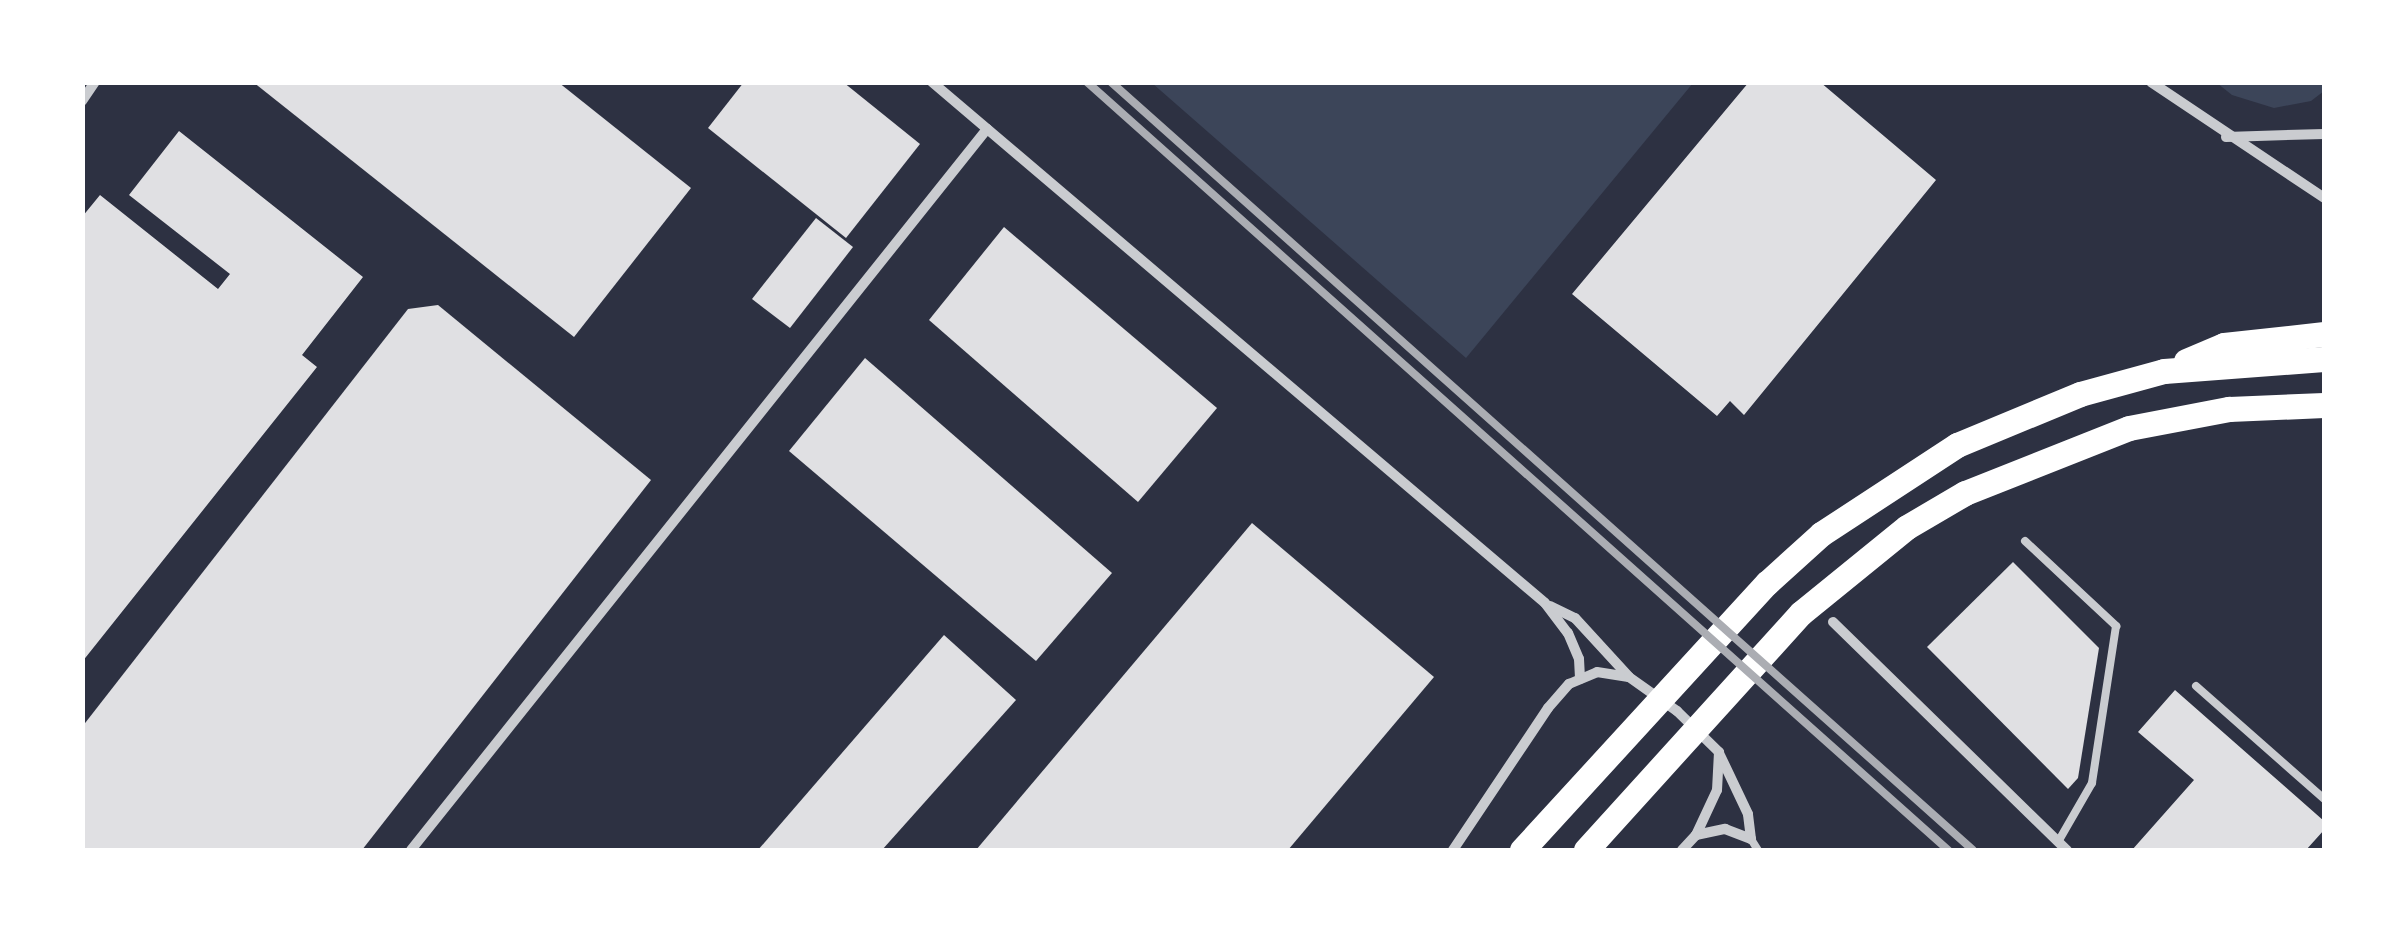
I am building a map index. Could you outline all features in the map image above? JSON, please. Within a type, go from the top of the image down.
[{"type":"highway","points":[[1522,850],[1736,614],[1820,534],[1957,445],[2080,394],[2164,371],[2224,345],[2324,334]]},
{"type":"highway","points":[[2164,371],[2324,359]]},
{"type":"highway","points":[[1586,850],[1801,614],[1907,527],[1965,492],[2038,460],[2174,417],[2229,409],[2324,404]]},
{"type":"street","points":[[82,100],[95,82]]},
{"type":"street","points":[[932,82],[1545,603],[1568,633],[1579,659],[1580,679]]},
{"type":"street","points":[[2151,82],[2226,136],[2324,198]]},
{"type":"street","points":[[411,850],[986,128]]},
{"type":"street","points":[[2226,136],[2324,134]]},
{"type":"street","points":[[1545,603],[1574,618],[1629,677],[1677,710],[1718,752],[1748,814],[1752,839]]},
{"type":"street","points":[[1833,622],[2062,846]]},
{"type":"street","points":[[1453,850],[1548,708],[1569,684],[1597,672],[1629,677]]},
{"type":"street","points":[[1682,850],[1696,835],[1717,790],[1718,752]]},
{"type":"street","points":[[1696,835],[1725,828],[1752,839]]},
{"type":"lane","points":[[2025,541],[2116,626],[2092,783],[2062,846]]},
{"type":"lane","points":[[2196,686],[2324,798]]},
{"type":"lane","points":[[1752,839],[1758,850]]},
{"type":"shaded area","points":[[1152,83],[1693,83],[1466,358]]},
{"type":"shaded area","points":[[2217,83],[2324,83],[2324,91],[2311,101],[2274,108],[2232,95]]},
{"type":"building","points":[[253,82],[558,82],[691,188],[574,337]]},
{"type":"building","points":[[744,82],[843,82],[920,144],[846,238],[708,128]]},
{"type":"building","points":[[1749,82],[1820,82],[1936,180],[1744,415],[1730,401],[1717,416],[1572,294]]},
{"type":"building","points":[[179,131],[363,277],[302,355],[317,367],[82,662],[82,217],[100,195],[218,289],[230,274],[129,195]]},
{"type":"building","points":[[816,218],[853,247],[790,328],[752,299]]},
{"type":"building","points":[[1004,227],[1217,408],[1138,502],[929,320]]},
{"type":"building","points":[[438,305],[651,480],[362,850],[82,850],[82,727],[408,309]]},
{"type":"building","points":[[865,358],[1112,573],[1036,661],[789,451]]},
{"type":"building","points":[[1252,523],[1434,677],[1288,850],[976,850]]},
{"type":"building","points":[[2013,562],[2099,648],[2078,778],[2068,789],[1927,647]]},
{"type":"building","points":[[944,635],[1016,700],[882,850],[758,850]]},
{"type":"building","points":[[2175,690],[2324,821],[2324,830],[2306,850],[2132,850],[2194,780],[2138,732]]},
{"type":"railway","points":[[1087,82],[1948,850]]},
{"type":"railway","points":[[1111,82],[1973,850]]}]
